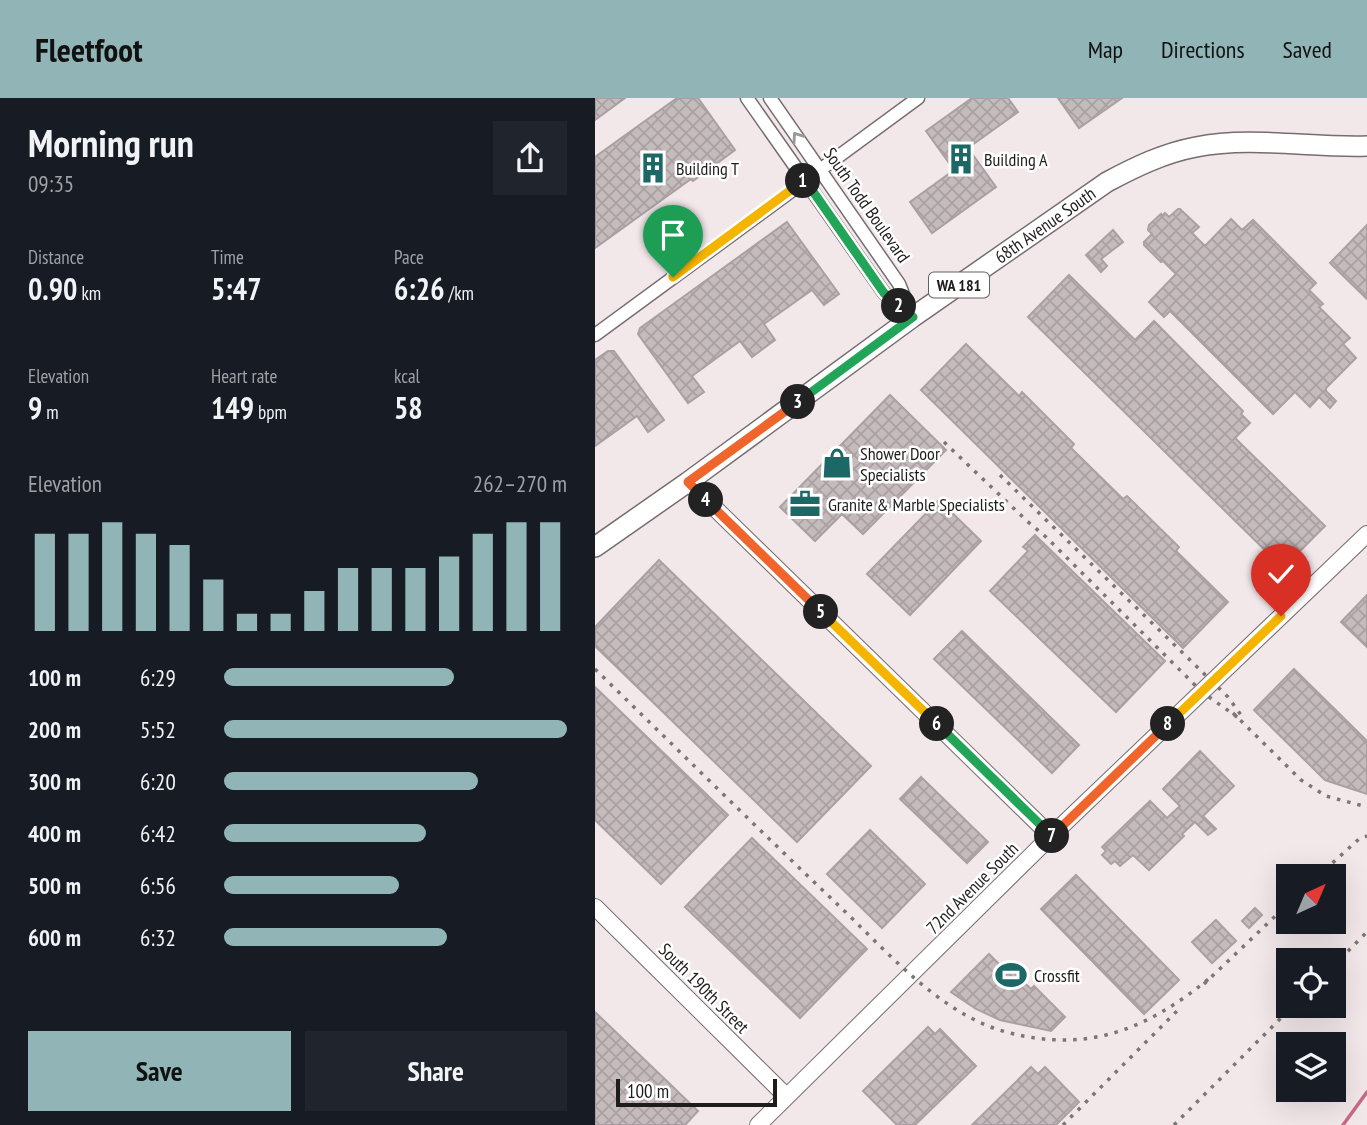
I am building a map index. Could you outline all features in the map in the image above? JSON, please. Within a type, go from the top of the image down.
[{"type":"main road","name":"68th Avenue South","points":[[595,547],[913,317],[1107,182],[1134,167],[1158,157],[1196,147],[1237,142],[1367,146]]},
{"type":"street","name":"South Todd Boulevard","points":[[747,98],[884,293],[913,317]]},
{"type":"street","name":"South Todd Boulevard","points":[[770,98],[899,284],[913,317]]},
{"type":"street","points":[[595,335],[918,98]]},
{"type":"street","points":[[688,482],[1051,836]]},
{"type":"street","name":"72nd Avenue South","points":[[758,1125],[1051,836],[1367,534]]},
{"type":"street","name":"South 190th Street","points":[[595,907],[786,1096]]},
{"type":"building","points":[[595,98],[625,98],[595,120]]},
{"type":"building","name":"Building T","points":[[677,98],[698,98],[735,150],[595,248],[595,157]]},
{"type":"building","name":"Building A","points":[[972,98],[1008,98],[1018,112],[968,148],[996,187],[932,233],[910,202],[954,170],[926,131]]},
{"type":"building","points":[[1058,98],[1122,98],[1079,128]]},
{"type":"building","points":[[1178,209],[1199,227],[1192,233],[1205,246],[1231,219],[1242,230],[1253,220],[1316,283],[1309,290],[1323,304],[1319,307],[1350,338],[1343,344],[1356,358],[1326,388],[1336,401],[1330,408],[1319,397],[1310,407],[1295,392],[1273,414],[1170,311],[1164,317],[1149,302],[1176,274],[1144,245],[1152,234],[1148,230],[1149,225],[1161,214],[1162,216],[1165,213],[1169,217]]},
{"type":"building","points":[[787,222],[839,294],[824,305],[812,290],[764,324],[775,340],[752,357],[740,341],[692,376],[704,392],[688,403],[638,334],[640,328]]},
{"type":"building","points":[[1367,225],[1367,299],[1330,263]]},
{"type":"building","points":[[1113,230],[1123,242],[1101,259],[1107,266],[1101,272],[1086,255]]},
{"type":"building","points":[[1069,275],[1135,340],[1154,321],[1243,411],[1241,414],[1250,423],[1235,438],[1325,526],[1283,568],[1028,317]]},
{"type":"building","points":[[966,344],[1019,396],[1022,392],[1074,444],[1071,448],[1123,499],[1127,496],[1179,547],[1176,551],[1228,602],[1183,648],[921,390]]},
{"type":"building","points":[[608,351],[614,351],[664,420],[648,432],[637,416],[595,446],[595,360]]},
{"type":"building","points":[[890,395],[946,450],[863,534],[842,514],[815,541],[780,507]]},
{"type":"building","points":[[939,500],[981,541],[910,615],[867,574]]},
{"type":"building","points":[[1035,535],[1165,661],[1116,712],[990,591],[1028,551],[1023,547]]},
{"type":"building","points":[[659,560],[871,766],[797,842],[595,646],[595,627]]},
{"type":"building","points":[[1367,595],[1367,647],[1341,622]]},
{"type":"building","points":[[962,631],[1079,745],[1052,773],[934,659]]},
{"type":"building","points":[[1294,669],[1367,741],[1367,794],[1325,780],[1254,710]]},
{"type":"building","points":[[595,687],[728,815],[661,884],[595,820]]},
{"type":"building","points":[[1200,751],[1234,786],[1203,816],[1216,829],[1208,835],[1195,822],[1149,870],[1133,855],[1120,866],[1115,861],[1111,864],[1102,855],[1106,851],[1102,847],[1150,801],[1167,818],[1180,806],[1163,789]]},
{"type":"building","points":[[921,777],[988,842],[967,863],[900,799]]},
{"type":"building","points":[[870,830],[925,884],[882,928],[827,874]]},
{"type":"building","points":[[752,838],[867,949],[800,1018],[685,907]]},
{"type":"building","points":[[1076,875],[1179,980],[1144,1014],[1041,909]]},
{"type":"building","points":[[1255,908],[1262,915],[1249,928],[1242,921]]},
{"type":"building","points":[[1216,920],[1236,941],[1212,963],[1192,942]]},
{"type":"building","points":[[989,954],[1010,975],[1013,972],[1031,989],[1034,986],[1065,1017],[1051,1031],[1000,1020],[976,1009],[951,992]]},
{"type":"building","points":[[595,1012],[698,1111],[685,1125],[595,1125]]},
{"type":"building","points":[[928,1027],[935,1034],[940,1029],[976,1066],[915,1125],[897,1125],[863,1091]]},
{"type":"building","points":[[1031,1067],[1038,1074],[1045,1067],[1079,1102],[1056,1125],[972,1125]]},
{"type":"waterway","points":[[1343,1125],[1367,1092]]},
{"type":"railway","points":[[944,442],[1046,537],[1202,692],[1240,719]]},
{"type":"railway","points":[[1000,475],[1228,697],[1241,715]]},
{"type":"railway","points":[[595,669],[893,959],[935,995],[981,1023],[1006,1032],[1036,1038],[1091,1038],[1116,1032],[1164,1011],[1211,977]]},
{"type":"railway","points":[[1233,713],[1301,780],[1326,796],[1367,807]]},
{"type":"railway","points":[[1331,864],[1359,839],[1367,836]]},
{"type":"railway","points":[[1204,984],[1276,915]]},
{"type":"railway","points":[[1346,953],[1367,932]]},
{"type":"railway","points":[[1063,1125],[1177,1011]]},
{"type":"railway","points":[[1174,1125],[1281,1018]]},
{"type":"place","name":"Building A","points":[[961,159]]},
{"type":"place","name":"Building T","points":[[653,168]]},
{"type":"place","name":"Shower Door Specialists","points":[[837,463]]},
{"type":"place","name":"Granite & Marble Specialists","points":[[805,504]]},
{"type":"place","name":"Crossfit","points":[[1011,975]]},
{"type":"route","points":[[673,277],[805,180],[884,293],[913,317],[688,482],[1051,836],[1281,616]]}]
